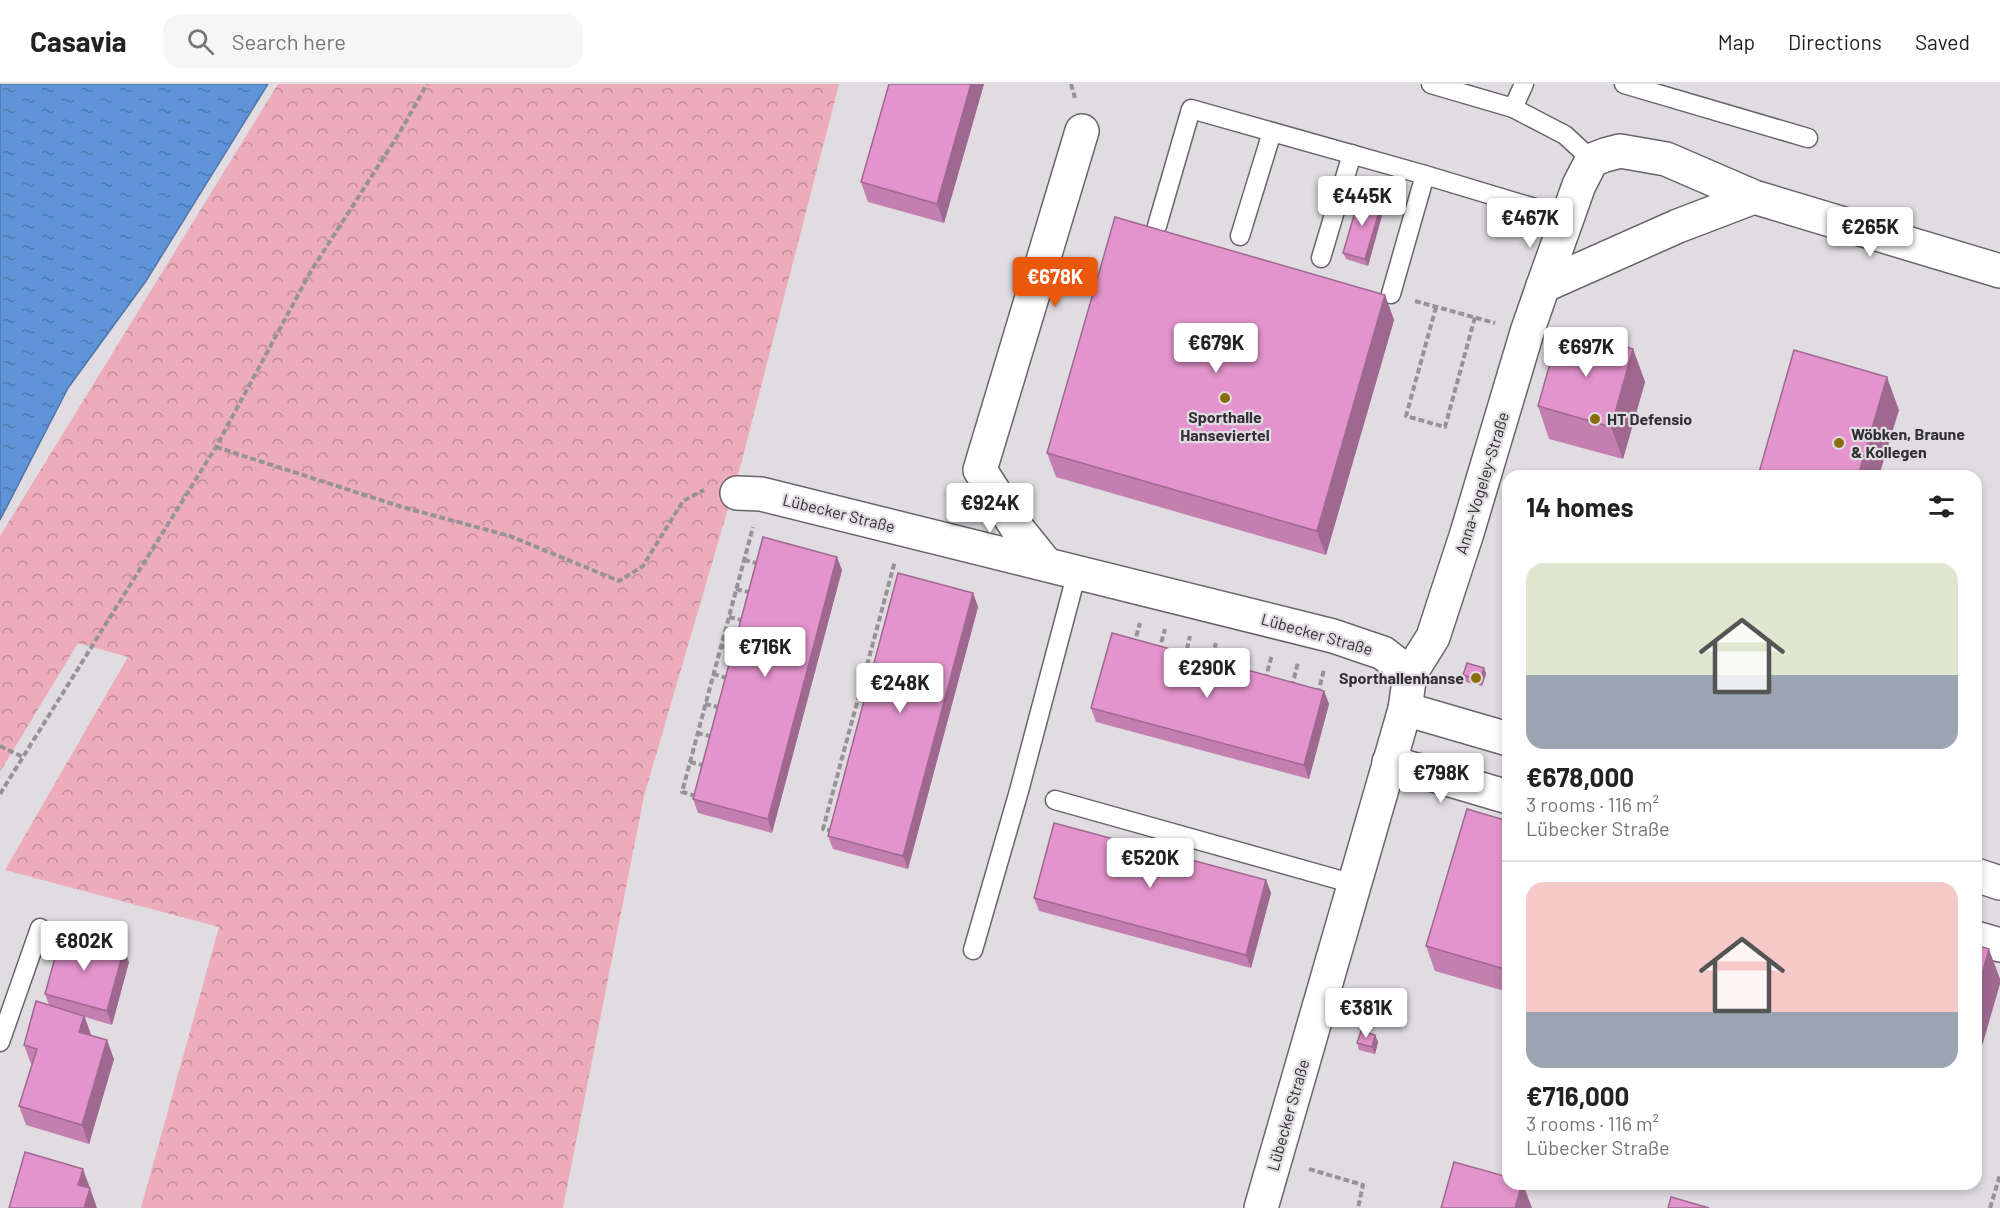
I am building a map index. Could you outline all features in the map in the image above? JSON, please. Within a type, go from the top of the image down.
[{"type":"street","points":[[1061,568],[1017,528],[980,470],[1082,131]]},
{"type":"street","points":[[1592,160],[1620,151],[1660,158],[1754,196],[2000,271]]},
{"type":"street","name":"Anna-Vogeley-Straße","points":[[1410,675],[1433,637],[1467,533],[1527,332],[1579,185],[1592,160]]},
{"type":"street","points":[[1543,286],[1678,226],[1754,196]]},
{"type":"street","name":"Lübecker Straße","points":[[749,494],[904,529],[1333,636],[1383,653],[1410,675],[1405,709],[1261,1208]]},
{"type":"street","points":[[1405,709],[1502,736]]},
{"type":"street","points":[[1389,762],[1502,795]]},
{"type":"street","points":[[1982,877],[2000,883]]},
{"type":"street","points":[[1982,940],[2000,945]]},
{"type":"lane","points":[[1513,108],[1524,84]]},
{"type":"lane","points":[[1624,84],[1808,138]]},
{"type":"lane","points":[[1442,86],[1513,108],[1565,135],[1592,160]]},
{"type":"lane","points":[[1158,226],[1191,109],[1568,218]]},
{"type":"lane","points":[[1240,236],[1272,132]]},
{"type":"lane","points":[[1322,258],[1352,154]]},
{"type":"lane","points":[[1391,294],[1425,175]]},
{"type":"lane","points":[[973,950],[1019,791],[1061,568]]},
{"type":"lane","points":[[1055,801],[1354,884]]},
{"type":"lane","points":[[0,1042],[40,928]]},
{"type":"path","points":[[0,794],[216,447],[311,271],[400,132],[427,84]]},
{"type":"path","points":[[1436,307],[1406,416],[1445,427],[1475,317]]},
{"type":"path","points":[[1453,311],[1467,315]]},
{"type":"path","points":[[216,447],[402,507],[510,536],[619,581],[643,566],[682,501],[706,489],[749,494],[744,560],[682,792],[702,797]]},
{"type":"path","points":[[837,832],[824,829],[904,529]]},
{"type":"path","points":[[744,560],[763,566]]},
{"type":"path","points":[[736,589],[756,594]]},
{"type":"path","points":[[885,599],[892,601]]},
{"type":"path","points":[[729,617],[748,622]]},
{"type":"path","points":[[878,625],[885,627]]},
{"type":"path","points":[[721,646],[741,652]]},
{"type":"path","points":[[870,655],[877,657]]},
{"type":"path","points":[[713,674],[733,680]]},
{"type":"path","points":[[862,683],[869,685]]},
{"type":"path","points":[[705,704],[725,709]]},
{"type":"path","points":[[854,713],[861,715]]},
{"type":"path","points":[[697,733],[718,738]]},
{"type":"path","points":[[847,741],[854,743]]},
{"type":"path","points":[[0,746],[23,757]]},
{"type":"path","points":[[690,762],[710,767]]},
{"type":"path","points":[[839,772],[846,774]]},
{"type":"path","points":[[831,800],[838,802]]},
{"type":"path","points":[[1275,1158],[1364,1185],[1358,1208]]},
{"type":"path","points":[[1990,1208],[2000,1175]]},
{"type":"green space","points":[[278,84],[839,84],[741,464],[644,796],[563,1208],[141,1208],[219,927],[5,870],[128,657],[78,643],[0,772],[0,536]]},
{"type":"water","points":[[0,84],[268,84],[146,281],[68,388],[0,520]]},
{"type":"building","points":[[889,84],[971,84],[937,204],[861,182]]},
{"type":"building","points":[[1360,195],[1382,202],[1365,259],[1343,253]]},
{"type":"building","name":"Sporthalle Hanseviertel","points":[[1115,217],[1385,295],[1317,531],[1047,453]]},
{"type":"building","points":[[1560,328],[1633,349],[1611,427],[1538,406]]},
{"type":"building","points":[[1794,350],[1887,377],[1860,470],[1760,470]]},
{"type":"building","points":[[763,537],[837,557],[768,819],[693,799]]},
{"type":"building","points":[[898,573],[973,593],[903,856],[828,836]]},
{"type":"building","points":[[1112,633],[1324,691],[1304,765],[1091,708]]},
{"type":"building","points":[[1467,663],[1484,668],[1480,680],[1463,675]]},
{"type":"building","points":[[1467,809],[1502,819],[1502,968],[1426,946]]},
{"type":"building","points":[[1054,823],[1266,880],[1246,955],[1034,898]]},
{"type":"building","points":[[62,932],[124,949],[107,1011],[45,994]]},
{"type":"building","points":[[1982,947],[1989,949],[1982,974]]},
{"type":"building","points":[[36,1001],[84,1016],[79,1032],[107,1040],[82,1125],[19,1106],[37,1049],[24,1045]]},
{"type":"building","points":[[1361,1031],[1375,1035],[1372,1047],[1357,1043]]},
{"type":"building","points":[[25,1152],[83,1169],[78,1185],[90,1188],[84,1208],[9,1208]]},
{"type":"building","points":[[1454,1162],[1502,1175],[1502,1190],[1520,1190],[1515,1208],[1441,1208]]},
{"type":"building","points":[[1671,1197],[1709,1208],[1668,1208]]},
{"type":"place","name":"Sporthalle Hanseviertel","points":[[1225,398]]},
{"type":"place","name":"HT Defensio","points":[[1595,419]]},
{"type":"place","name":"Wöbken, Braune & Kollegen","points":[[1839,443]]},
{"type":"place","name":"Sporthallenhanse","points":[[1476,678]]}]
